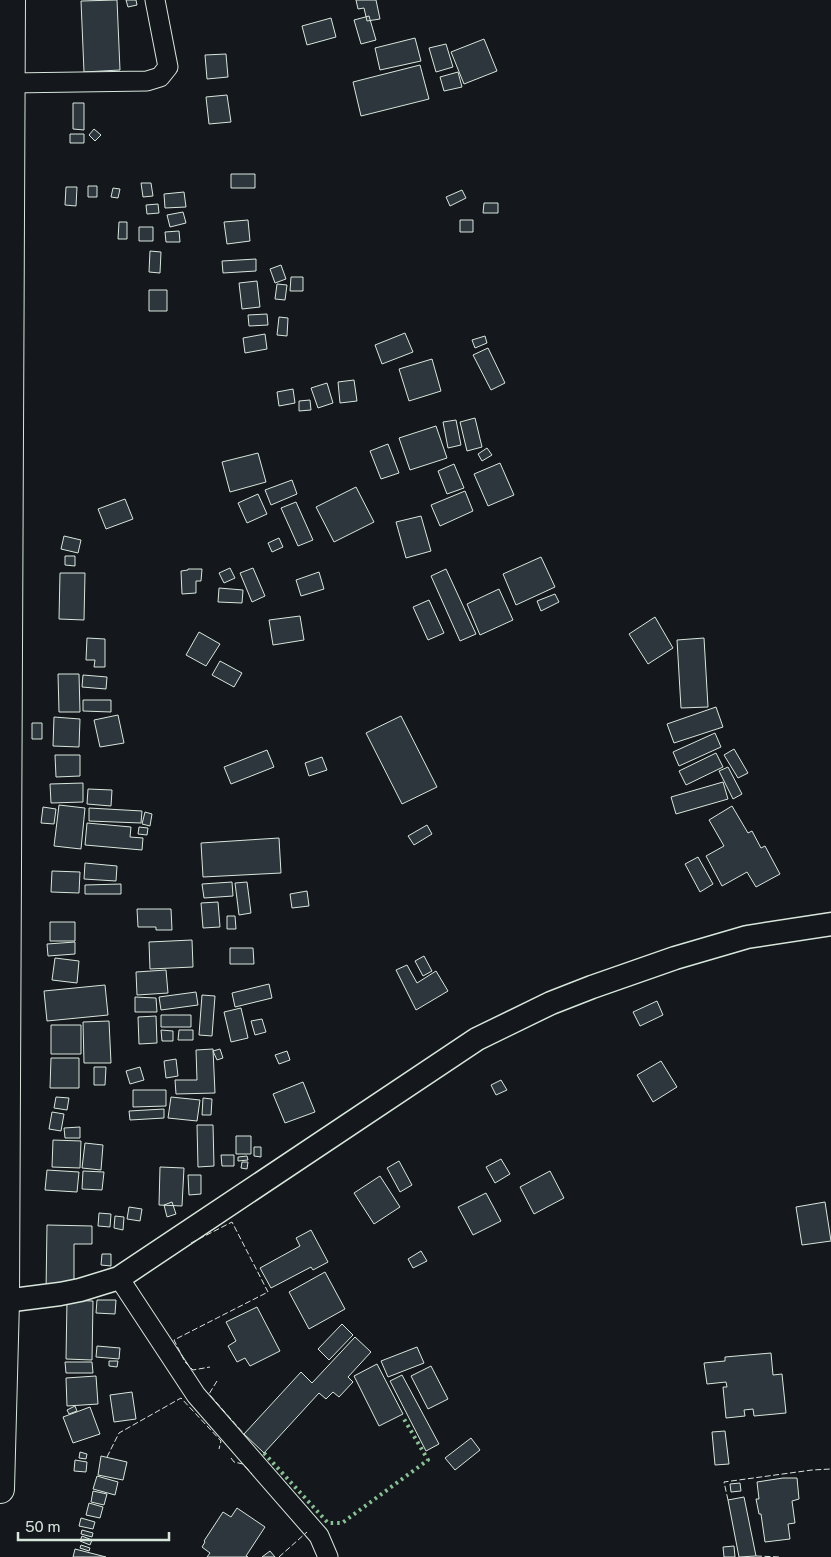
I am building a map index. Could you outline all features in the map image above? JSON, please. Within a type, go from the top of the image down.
[{"type":"main road","points":[[0,1489],[5,1301],[2,1270],[11,0]]},
{"type":"street","points":[[11,83],[147,81],[160,77],[168,67],[155,0]]},
{"type":"street","points":[[5,1301],[80,1290],[119,1278],[461,1050],[486,1035],[551,1003],[675,958],[748,937],[831,924],[831,932]]},
{"type":"street","points":[[119,1278],[196,1395],[319,1536],[328,1557]]},
{"type":"building","points":[[117,0],[120,70],[84,72],[81,1]]},
{"type":"building","points":[[126,0],[136,0],[137,5],[128,7]]},
{"type":"building","points":[[356,0],[376,0],[380,19],[367,21],[364,8],[358,9]]},
{"type":"building","points":[[369,16],[376,40],[361,44],[354,20]]},
{"type":"building","points":[[331,18],[336,37],[307,45],[302,26]]},
{"type":"building","points":[[415,38],[421,61],[380,70],[375,48]]},
{"type":"building","points":[[484,39],[497,71],[464,84],[451,52]]},
{"type":"building","points":[[446,44],[453,67],[436,72],[429,48]]},
{"type":"building","points":[[226,54],[228,77],[207,79],[205,55]]},
{"type":"building","points":[[420,65],[429,99],[361,116],[353,82]]},
{"type":"building","points":[[458,72],[462,87],[444,91],[440,77]]},
{"type":"building","points":[[227,95],[231,122],[209,124],[206,97]]},
{"type":"building","points":[[73,103],[84,103],[84,130],[73,129]]},
{"type":"building","points":[[94,129],[101,135],[95,141],[89,135]]},
{"type":"building","points":[[70,134],[84,134],[84,143],[70,143]]},
{"type":"building","points":[[231,174],[255,174],[255,188],[231,188]]},
{"type":"building","points":[[141,183],[151,183],[153,196],[143,197]]},
{"type":"building","points":[[88,186],[97,186],[97,197],[88,197]]},
{"type":"building","points":[[66,187],[77,187],[76,206],[65,205]]},
{"type":"building","points":[[113,188],[120,189],[118,198],[111,197]]},
{"type":"building","points":[[462,190],[466,198],[450,206],[446,197]]},
{"type":"building","points":[[184,192],[186,207],[165,208],[164,194]]},
{"type":"building","points":[[484,203],[498,203],[498,213],[483,213]]},
{"type":"building","points":[[158,204],[159,213],[147,214],[146,205]]},
{"type":"building","points":[[183,212],[186,223],[170,227],[167,215]]},
{"type":"building","points":[[248,220],[250,241],[227,244],[224,222]]},
{"type":"building","points":[[460,220],[473,220],[473,232],[460,232]]},
{"type":"building","points":[[119,222],[127,222],[127,239],[118,239]]},
{"type":"building","points":[[139,227],[153,227],[153,241],[139,241]]},
{"type":"building","points":[[179,231],[180,242],[166,242],[165,232]]},
{"type":"building","points":[[150,251],[161,252],[160,273],[149,272]]},
{"type":"building","points":[[256,259],[256,271],[223,273],[222,261]]},
{"type":"building","points":[[281,265],[286,279],[275,283],[270,269]]},
{"type":"building","points":[[291,277],[303,277],[303,291],[290,291]]},
{"type":"building","points":[[257,281],[260,307],[242,309],[239,283]]},
{"type":"building","points":[[277,284],[287,285],[285,300],[275,299]]},
{"type":"building","points":[[149,290],[167,290],[167,311],[149,311]]},
{"type":"building","points":[[267,314],[268,325],[249,326],[248,315]]},
{"type":"building","points":[[279,317],[288,318],[287,336],[277,335]]},
{"type":"building","points":[[405,333],[413,352],[382,364],[375,345]]},
{"type":"building","points":[[265,334],[267,349],[245,353],[243,338]]},
{"type":"building","points":[[485,336],[487,343],[475,348],[472,340]]},
{"type":"building","points":[[488,348],[505,383],[491,390],[473,355]]},
{"type":"building","points":[[432,359],[441,391],[409,401],[399,369]]},
{"type":"building","points":[[354,380],[357,401],[340,403],[338,382]]},
{"type":"building","points":[[327,383],[333,403],[318,408],[311,388]]},
{"type":"building","points":[[293,389],[295,403],[279,406],[277,392]]},
{"type":"building","points":[[310,400],[311,410],[299,411],[299,401]]},
{"type":"building","points":[[475,418],[482,447],[467,451],[460,422]]},
{"type":"building","points":[[456,420],[461,445],[448,448],[443,422]]},
{"type":"building","points":[[436,426],[447,458],[410,470],[399,438]]},
{"type":"building","points":[[388,444],[399,473],[381,479],[370,451]]},
{"type":"building","points":[[487,448],[492,455],[482,461],[478,454]]},
{"type":"building","points":[[258,453],[266,482],[230,492],[222,462]]},
{"type":"building","points":[[500,463],[514,495],[488,506],[474,474]]},
{"type":"building","points":[[454,464],[464,488],[447,494],[438,471]]},
{"type":"building","points":[[292,480],[297,494],[271,505],[265,490]]},
{"type":"building","points":[[356,487],[374,522],[334,542],[316,507]]},
{"type":"building","points":[[465,491],[473,511],[440,526],[431,505]]},
{"type":"building","points":[[258,494],[267,514],[247,523],[238,503]]},
{"type":"building","points":[[125,499],[133,519],[106,529],[98,509]]},
{"type":"building","points":[[296,502],[313,540],[298,546],[281,508]]},
{"type":"building","points":[[421,516],[431,551],[406,558],[396,522]]},
{"type":"building","points":[[64,536],[81,540],[78,553],[61,549]]},
{"type":"building","points":[[279,538],[283,547],[272,552],[268,543]]},
{"type":"building","points":[[65,556],[75,556],[75,566],[65,565]]},
{"type":"building","points":[[541,557],[555,587],[516,605],[503,574]]},
{"type":"building","points":[[230,568],[235,578],[224,583],[219,573]]},
{"type":"building","points":[[253,568],[265,596],[252,602],[240,573]]},
{"type":"building","points":[[202,569],[201,581],[196,581],[196,593],[182,594],[181,571]]},
{"type":"building","points":[[446,569],[476,634],[460,641],[431,576]]},
{"type":"building","points":[[319,572],[324,589],[301,596],[296,580]]},
{"type":"building","points":[[60,573],[85,573],[84,620],[59,619]]},
{"type":"building","points":[[219,588],[243,590],[242,603],[218,602]]},
{"type":"building","points":[[499,589],[513,620],[480,635],[467,604]]},
{"type":"building","points":[[555,594],[559,602],[541,611],[537,601]]},
{"type":"building","points":[[429,600],[444,633],[428,640],[413,607]]},
{"type":"building","points":[[300,616],[304,640],[273,645],[269,620]]},
{"type":"building","points":[[655,617],[673,648],[648,664],[629,634]]},
{"type":"building","points":[[199,632],[220,644],[206,666],[186,655]]},
{"type":"building","points":[[87,638],[105,639],[105,667],[94,667],[95,660],[86,660]]},
{"type":"building","points":[[704,638],[708,707],[681,708],[677,640]]},
{"type":"building","points":[[220,661],[242,673],[234,687],[212,675]]},
{"type":"building","points":[[58,674],[79,674],[80,712],[59,712]]},
{"type":"building","points":[[83,675],[107,677],[106,689],[82,687]]},
{"type":"building","points":[[83,700],[111,700],[111,712],[83,711]]},
{"type":"building","points":[[716,707],[723,727],[674,743],[667,724]]},
{"type":"building","points":[[118,715],[124,743],[100,747],[94,720]]},
{"type":"building","points":[[401,716],[437,787],[402,804],[366,733]]},
{"type":"building","points":[[54,717],[80,719],[79,747],[53,746]]},
{"type":"building","points":[[32,723],[42,723],[42,739],[32,739]]},
{"type":"building","points":[[715,733],[721,747],[679,766],[673,752]]},
{"type":"building","points":[[734,749],[748,773],[738,778],[724,755]]},
{"type":"building","points":[[267,750],[274,767],[231,784],[224,767]]},
{"type":"building","points":[[716,753],[723,767],[686,785],[679,771]]},
{"type":"building","points":[[55,755],[80,755],[80,776],[56,777]]},
{"type":"building","points":[[322,757],[327,770],[309,776],[305,763]]},
{"type":"building","points":[[728,767],[742,794],[733,799],[719,771]]},
{"type":"building","points":[[723,782],[728,799],[676,814],[671,797]]},
{"type":"building","points":[[83,783],[83,802],[51,803],[50,784]]},
{"type":"building","points":[[88,789],[112,790],[111,806],[87,804]]},
{"type":"building","points":[[59,805],[85,808],[81,849],[54,846]]},
{"type":"building","points":[[732,806],[748,833],[752,831],[761,848],[765,846],[780,874],[756,887],[747,872],[722,886],[706,856],[724,846],[709,820]]},
{"type":"building","points":[[43,807],[56,809],[54,824],[41,823]]},
{"type":"building","points":[[89,808],[142,811],[141,823],[89,821]]},
{"type":"building","points":[[145,812],[152,814],[150,826],[142,824]]},
{"type":"building","points":[[87,823],[131,827],[130,837],[143,838],[142,850],[85,845]]},
{"type":"building","points":[[427,825],[432,834],[414,845],[408,836]]},
{"type":"building","points":[[139,827],[148,828],[147,835],[138,834]]},
{"type":"building","points":[[279,838],[281,873],[203,877],[201,843]]},
{"type":"building","points":[[698,857],[713,884],[700,892],[685,864]]},
{"type":"building","points":[[85,863],[117,866],[116,881],[84,879]]},
{"type":"building","points":[[52,871],[80,872],[79,893],[51,892]]},
{"type":"building","points":[[232,882],[233,896],[204,898],[202,884]]},
{"type":"building","points":[[247,882],[251,913],[239,915],[235,883]]},
{"type":"building","points":[[121,884],[121,894],[85,894],[85,885]]},
{"type":"building","points":[[307,891],[309,906],[292,908],[290,894]]},
{"type":"building","points":[[218,902],[220,927],[203,928],[201,903]]},
{"type":"building","points":[[137,909],[171,909],[172,930],[156,930],[156,927],[138,927]]},
{"type":"building","points":[[227,916],[235,916],[236,929],[227,929]]},
{"type":"building","points":[[50,922],[75,922],[75,941],[50,941]]},
{"type":"building","points":[[192,940],[193,967],[150,969],[149,942]]},
{"type":"building","points":[[75,942],[75,954],[48,956],[47,944]]},
{"type":"building","points":[[230,948],[253,948],[254,964],[230,964]]},
{"type":"building","points":[[424,956],[432,971],[423,976],[415,961]]},
{"type":"building","points":[[55,958],[79,961],[77,983],[52,980]]},
{"type":"building","points":[[407,965],[417,983],[436,971],[448,991],[416,1010],[396,970]]},
{"type":"building","points":[[166,970],[168,993],[137,995],[136,972]]},
{"type":"building","points":[[269,984],[272,998],[235,1007],[232,993]]},
{"type":"building","points":[[105,985],[108,1015],[47,1021],[44,991]]},
{"type":"building","points":[[196,992],[198,1005],[161,1010],[159,997]]},
{"type":"building","points":[[202,995],[215,996],[212,1036],[199,1035]]},
{"type":"building","points":[[135,997],[156,998],[157,1012],[135,1012]]},
{"type":"building","points":[[657,1001],[663,1015],[640,1026],[633,1012]]},
{"type":"building","points":[[241,1008],[248,1038],[231,1042],[224,1012]]},
{"type":"building","points":[[161,1015],[191,1015],[191,1027],[161,1027]]},
{"type":"building","points":[[156,1016],[157,1043],[139,1044],[138,1017]]},
{"type":"building","points":[[262,1019],[266,1032],[255,1035],[251,1021]]},
{"type":"building","points":[[109,1021],[111,1063],[84,1063],[83,1022]]},
{"type":"building","points":[[51,1025],[81,1025],[81,1054],[51,1054]]},
{"type":"building","points":[[161,1030],[173,1031],[173,1041],[162,1041]]},
{"type":"building","points":[[179,1030],[193,1030],[193,1040],[178,1040]]},
{"type":"building","points":[[213,1049],[215,1093],[176,1094],[175,1080],[197,1080],[196,1050]]},
{"type":"building","points":[[220,1049],[223,1058],[217,1060],[213,1051]]},
{"type":"building","points":[[287,1051],[290,1060],[279,1064],[275,1055]]},
{"type":"building","points":[[51,1058],[79,1058],[79,1088],[50,1088]]},
{"type":"building","points":[[176,1059],[178,1076],[166,1078],[164,1061]]},
{"type":"building","points":[[661,1061],[677,1087],[653,1102],[637,1075]]},
{"type":"building","points":[[94,1067],[106,1067],[105,1085],[94,1085]]},
{"type":"building","points":[[140,1067],[144,1080],[130,1084],[126,1071]]},
{"type":"building","points":[[501,1080],[507,1090],[496,1095],[491,1085]]},
{"type":"building","points":[[303,1082],[315,1112],[285,1123],[273,1094]]},
{"type":"building","points":[[133,1090],[166,1090],[166,1106],[133,1107]]},
{"type":"building","points":[[56,1097],[69,1098],[67,1110],[54,1108]]},
{"type":"building","points":[[171,1097],[200,1100],[197,1121],[168,1118]]},
{"type":"building","points":[[203,1098],[212,1099],[211,1115],[202,1115]]},
{"type":"building","points":[[164,1109],[164,1118],[130,1120],[129,1111]]},
{"type":"building","points":[[52,1112],[64,1114],[61,1131],[49,1129]]},
{"type":"building","points":[[197,1125],[213,1125],[214,1166],[198,1167]]},
{"type":"building","points":[[80,1127],[80,1138],[65,1138],[64,1128]]},
{"type":"building","points":[[236,1136],[251,1136],[251,1154],[236,1154]]},
{"type":"building","points":[[53,1140],[81,1141],[80,1168],[52,1167]]},
{"type":"building","points":[[85,1143],[103,1145],[101,1170],[82,1168]]},
{"type":"building","points":[[254,1147],[261,1147],[261,1157],[254,1156]]},
{"type":"building","points":[[221,1155],[234,1155],[234,1166],[222,1166]]},
{"type":"building","points":[[247,1156],[248,1160],[238,1161],[238,1157]]},
{"type":"building","points":[[501,1159],[510,1174],[495,1183],[486,1167]]},
{"type":"building","points":[[399,1161],[412,1185],[400,1192],[387,1168]]},
{"type":"building","points":[[242,1162],[248,1162],[247,1169],[241,1168]]},
{"type":"building","points":[[160,1167],[184,1168],[182,1206],[159,1205]]},
{"type":"building","points":[[47,1170],[79,1172],[77,1192],[45,1190]]},
{"type":"building","points":[[83,1171],[104,1172],[102,1190],[82,1189]]},
{"type":"building","points":[[550,1171],[564,1198],[534,1214],[520,1187]]},
{"type":"building","points":[[188,1175],[201,1175],[201,1194],[189,1195]]},
{"type":"building","points":[[380,1176],[400,1207],[374,1224],[354,1193]]},
{"type":"building","points":[[486,1193],[501,1221],[473,1235],[458,1207]]},
{"type":"building","points":[[172,1202],[176,1214],[167,1217],[164,1205]]},
{"type":"building","points":[[825,1202],[831,1241],[802,1245],[796,1207]]},
{"type":"building","points":[[129,1207],[142,1209],[140,1221],[127,1219]]},
{"type":"building","points":[[99,1213],[111,1214],[110,1227],[98,1226]]},
{"type":"building","points":[[115,1216],[124,1217],[123,1230],[114,1228]]},
{"type":"building","points":[[47,1225],[92,1226],[92,1244],[74,1244],[74,1293],[46,1293]]},
{"type":"building","points":[[311,1230],[328,1262],[313,1270],[311,1267],[271,1288],[260,1268],[300,1246],[296,1238]]},
{"type":"building","points":[[421,1251],[427,1261],[413,1268],[408,1259]]},
{"type":"building","points":[[102,1254],[111,1254],[111,1266],[101,1265]]},
{"type":"building","points":[[325,1272],[345,1309],[309,1329],[289,1292]]},
{"type":"building","points":[[67,1300],[93,1301],[92,1360],[66,1359]]},
{"type":"building","points":[[97,1300],[116,1300],[115,1314],[96,1313]]},
{"type":"building","points":[[257,1307],[280,1351],[250,1366],[245,1358],[237,1362],[228,1346],[236,1341],[226,1322]]},
{"type":"building","points":[[342,1324],[353,1335],[329,1360],[318,1349]]},
{"type":"building","points":[[355,1337],[371,1352],[348,1377],[353,1382],[339,1397],[333,1392],[326,1399],[319,1393],[264,1453],[244,1434],[301,1372],[312,1383]]},
{"type":"building","points":[[97,1346],[120,1348],[119,1359],[96,1357]]},
{"type":"building","points":[[417,1347],[424,1363],[388,1377],[381,1361]]},
{"type":"building","points":[[771,1353],[773,1375],[782,1374],[786,1413],[754,1416],[753,1409],[744,1410],[745,1416],[726,1418],[723,1387],[727,1387],[726,1382],[707,1384],[704,1363],[725,1361],[725,1357]]},
{"type":"building","points":[[109,1361],[118,1361],[117,1367],[109,1366]]},
{"type":"building","points":[[65,1362],[92,1362],[93,1373],[66,1373]]},
{"type":"building","points":[[377,1364],[403,1414],[379,1426],[354,1376]]},
{"type":"building","points":[[431,1366],[448,1399],[428,1409],[411,1376]]},
{"type":"building","points":[[402,1375],[439,1444],[426,1451],[390,1381]]},
{"type":"building","points":[[96,1376],[98,1404],[67,1406],[66,1378]]},
{"type":"building","points":[[132,1392],[136,1419],[114,1422],[110,1395]]},
{"type":"building","points":[[75,1406],[77,1411],[69,1414],[67,1410]]},
{"type":"building","points":[[90,1407],[100,1434],[73,1443],[63,1417]]},
{"type":"building","points":[[725,1431],[729,1464],[715,1465],[712,1432]]},
{"type":"building","points":[[471,1438],[480,1450],[455,1470],[445,1458]]},
{"type":"building","points":[[80,1452],[87,1454],[86,1459],[79,1458]]},
{"type":"building","points":[[101,1456],[127,1462],[123,1480],[98,1475]]},
{"type":"building","points":[[75,1460],[87,1462],[86,1472],[74,1471]]},
{"type":"building","points":[[97,1476],[118,1482],[115,1495],[93,1489]]},
{"type":"building","points":[[797,1478],[799,1499],[792,1501],[795,1523],[788,1524],[790,1539],[765,1542],[761,1514],[759,1514],[756,1499],[759,1499],[757,1482]]},
{"type":"building","points":[[740,1483],[741,1491],[731,1492],[730,1484]]},
{"type":"building","points":[[93,1491],[107,1494],[104,1505],[91,1502]]},
{"type":"building","points":[[744,1497],[756,1556],[739,1557],[728,1500]]},
{"type":"building","points":[[89,1503],[103,1507],[100,1518],[86,1515]]},
{"type":"building","points":[[237,1508],[265,1527],[246,1556],[248,1557],[207,1557],[210,1553],[202,1547],[204,1541],[223,1512],[231,1517]]},
{"type":"building","points":[[81,1518],[95,1522],[93,1529],[79,1526]]},
{"type":"building","points":[[82,1530],[93,1533],[92,1537],[81,1534]]},
{"type":"building","points":[[82,1536],[92,1540],[90,1545],[80,1541]]},
{"type":"building","points":[[81,1545],[90,1548],[89,1551],[80,1548]]},
{"type":"building","points":[[734,1546],[735,1557],[724,1557],[723,1547]]},
{"type":"building","points":[[75,1549],[106,1557],[73,1557]]},
{"type":"building","points":[[270,1551],[275,1557],[262,1557]]},
{"type":"hedge","points":[[264,1453],[328,1523],[342,1523],[428,1460],[404,1419]]},
{"type":"fence","points":[[191,1243],[232,1222],[268,1292],[174,1340],[185,1362],[193,1370],[210,1367]]},
{"type":"fence","points":[[217,1381],[209,1394],[244,1434]]},
{"type":"fence","points":[[107,1457],[119,1433],[181,1398],[221,1441],[219,1449]]},
{"type":"fence","points":[[231,1458],[234,1462],[243,1464],[252,1474]]},
{"type":"fence","points":[[728,1500],[724,1482],[831,1469]]},
{"type":"fence","points":[[279,1557],[307,1532]]},
{"type":"fence","points":[[756,1556],[780,1557]]}]
